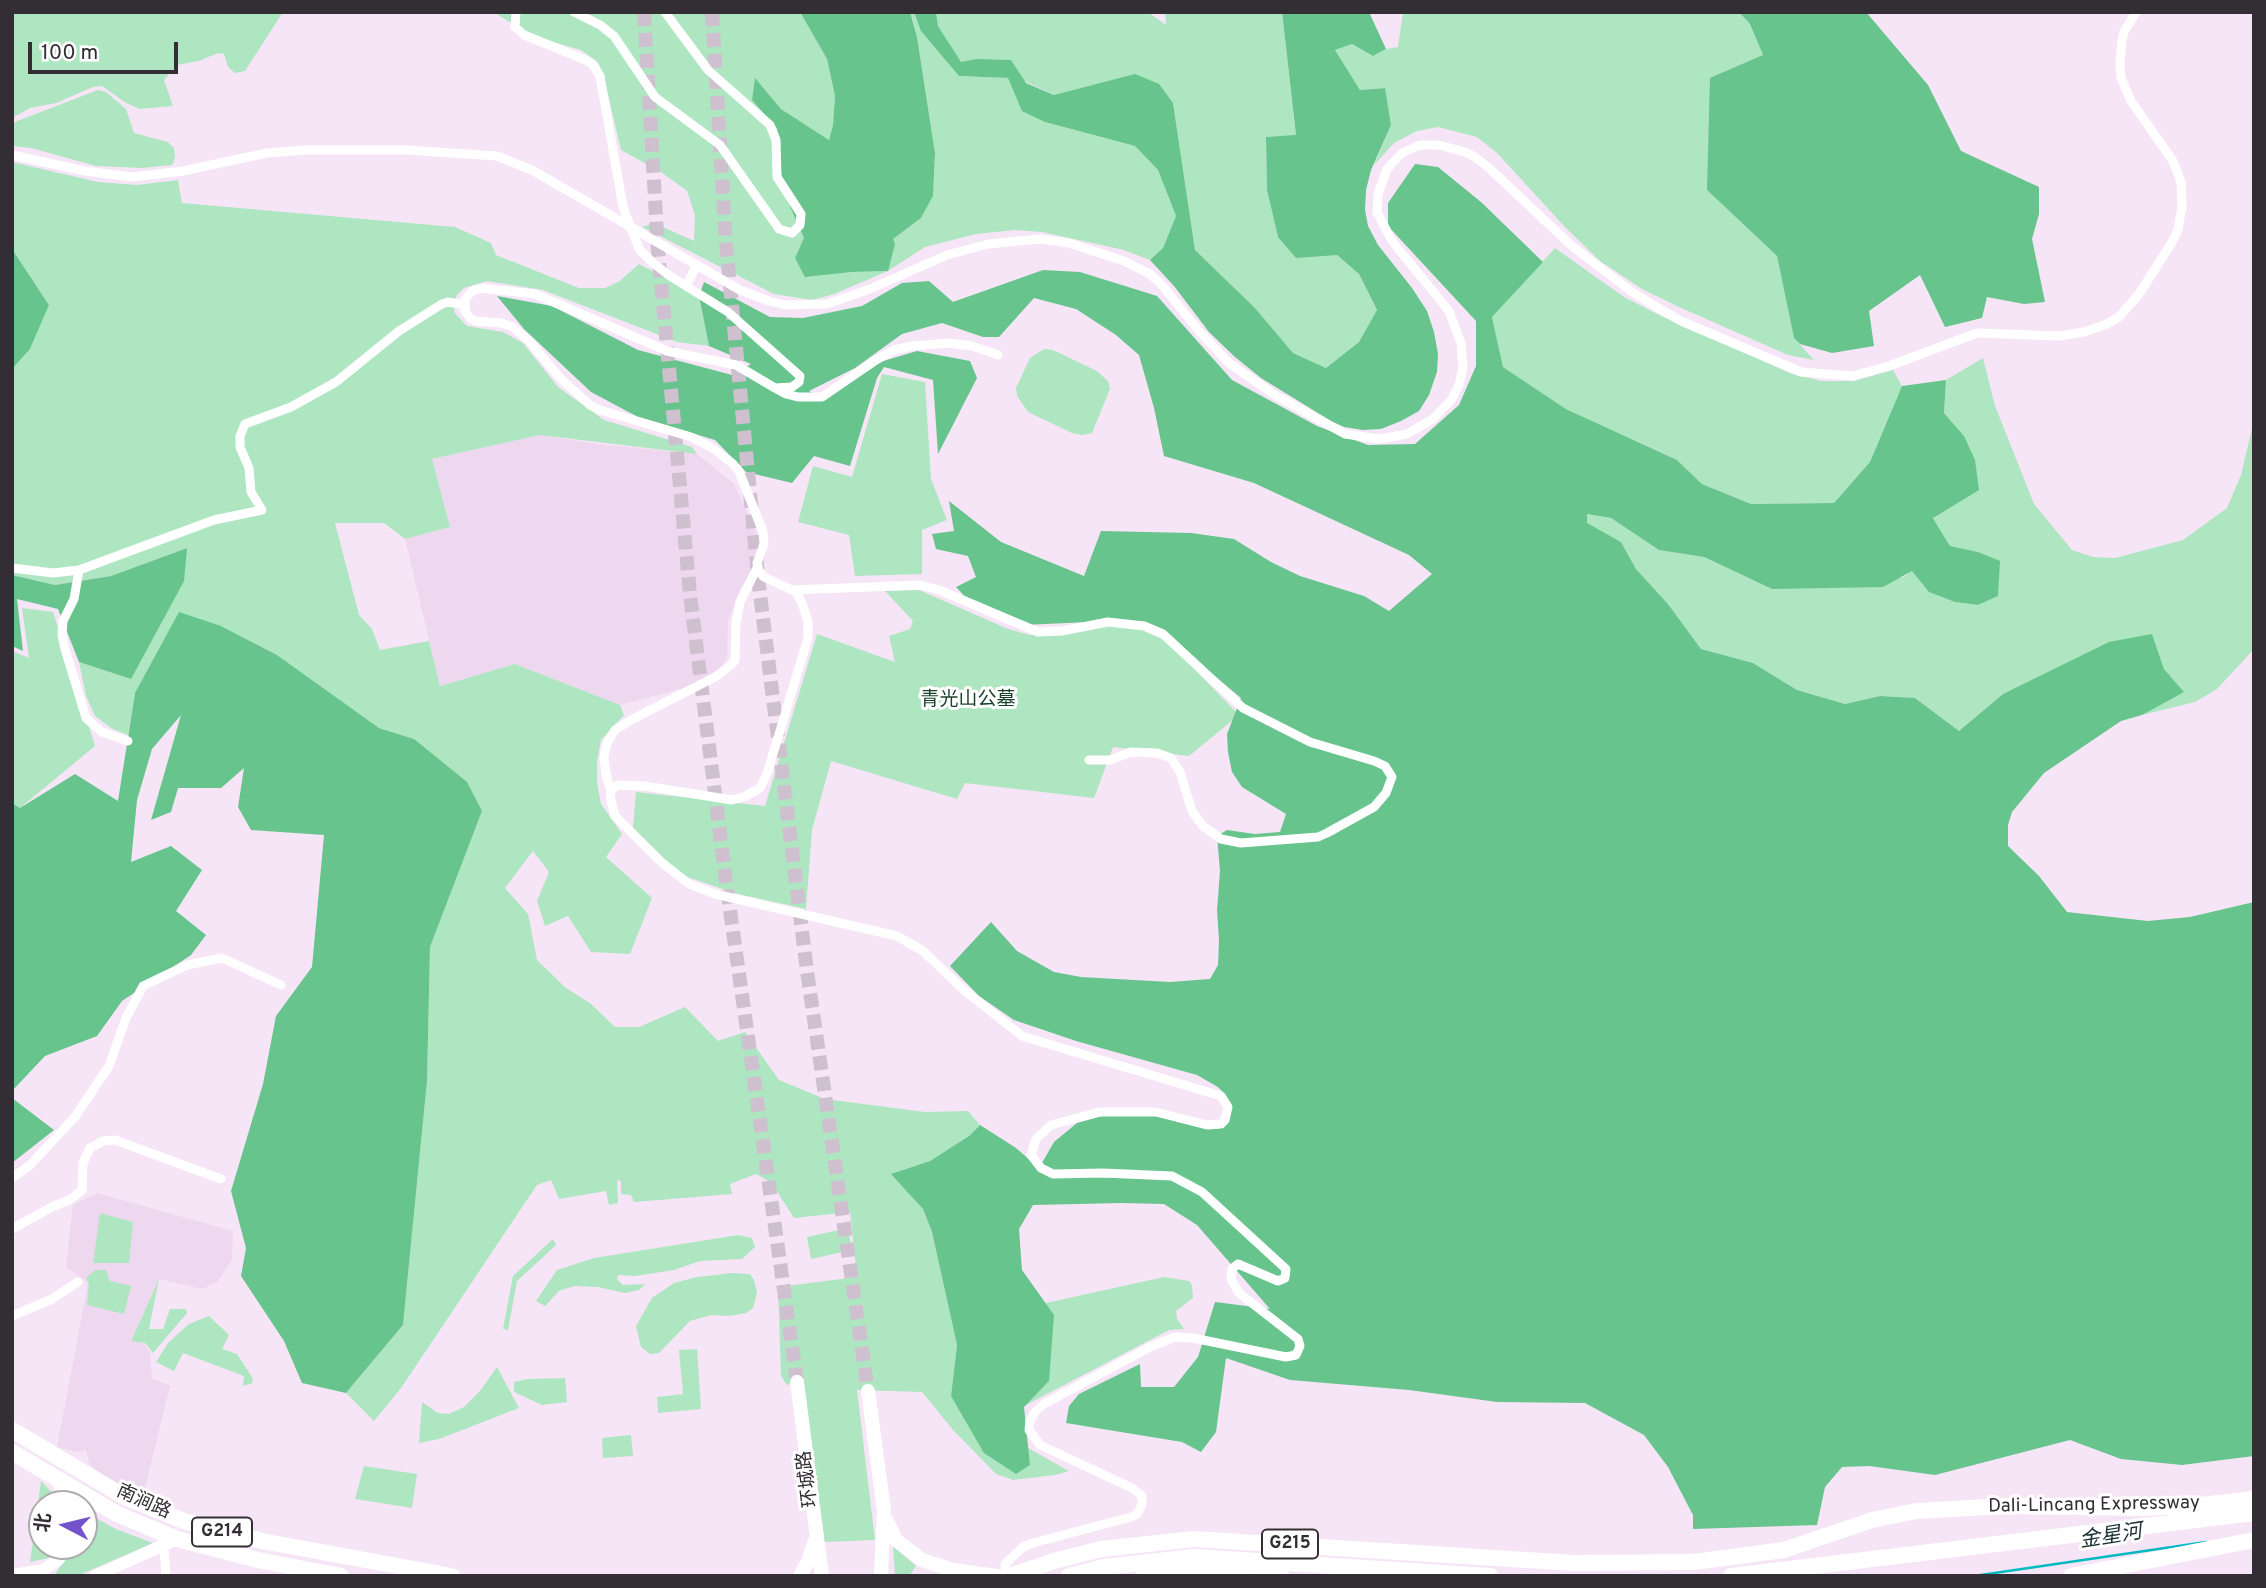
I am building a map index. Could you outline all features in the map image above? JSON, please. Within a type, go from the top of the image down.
[{"type":"highway","name":"南涧路","points":[[12,1430],[125,1497],[184,1521],[262,1541],[452,1576]]},
{"type":"highway","name":"南涧路","points":[[12,1452],[54,1479],[170,1542],[341,1576]]},
{"type":"highway","name":"Dali-Lincang Expressway","points":[[1536,1568],[1574,1563],[1653,1564],[1742,1557],[1784,1550],[1892,1515],[1933,1510],[2006,1506],[2144,1508],[2202,1506],[2254,1499]]},
{"type":"highway","name":"Dali-Lincang Expressway","points":[[1731,1576],[2254,1513]]},
{"type":"highway","name":"G215","points":[[1008,1576],[1101,1549],[1194,1539],[1536,1568]]},
{"type":"highway","points":[[2071,1576],[2254,1541]]},
{"type":"highway","name":"G215","points":[[1069,1576],[1104,1567],[1194,1557],[1490,1576]]},
{"type":"main road","name":"环城路","points":[[797,1382],[822,1576]]},
{"type":"main road","points":[[868,1391],[884,1511],[891,1534],[922,1560],[953,1570],[997,1576]]},
{"type":"main road","points":[[54,1479],[64,1490]]},
{"type":"main road","points":[[881,1576],[884,1511]]},
{"type":"main road","points":[[800,1576],[816,1536]]},
{"type":"main road","points":[[95,1576],[170,1542]]},
{"type":"main road","points":[[12,1575],[43,1570],[58,1560]]},
{"type":"main road","points":[[1141,1576],[1194,1571],[1284,1576]]},
{"type":"street","points":[[516,12],[515,27],[524,35],[586,60],[595,68],[601,80],[620,196],[635,241],[653,263],[728,312],[799,373],[799,382],[792,387],[775,388]]},
{"type":"street","points":[[574,12],[600,25],[614,36],[655,97],[720,145],[779,229],[792,233],[800,225],[801,214],[777,177],[776,141],[770,125],[708,70],[664,12]]},
{"type":"street","points":[[12,155],[85,171],[132,177],[183,171],[285,151],[406,150],[486,155],[523,165],[740,290],[785,305],[816,306],[855,295],[947,255],[970,248],[1024,239],[1069,243],[1124,261],[1150,274],[1223,357],[1275,395],[1345,434],[1371,439],[1388,438],[1418,430],[1440,413],[1455,393],[1462,368],[1461,343],[1453,317],[1392,241],[1377,212],[1378,194],[1387,170],[1402,153],[1428,144],[1453,148],[1489,167],[1555,231],[1596,266],[1669,314],[1785,366],[1812,374],[1853,376],[1889,366],[1977,333],[2059,336],[2096,328],[2119,317],[2139,294],[2173,241],[2180,221],[2182,195],[2181,182],[2173,161],[2131,101],[2121,78],[2124,32],[2136,12]]},
{"type":"street","points":[[686,286],[697,265]]},
{"type":"street","points":[[998,355],[972,346],[948,343],[912,346],[877,359],[822,397],[798,397],[786,394],[730,362],[671,353],[535,294],[478,288],[468,294],[464,305],[466,314],[472,320],[513,327],[530,342],[567,385],[595,408],[691,437],[732,463],[738,471],[763,532],[764,544],[758,566],[740,602],[733,664],[717,676],[615,730],[607,743],[604,757],[611,792],[610,804],[615,816],[660,861],[689,884],[715,894],[897,936],[923,951],[964,990],[1022,1036],[1216,1094],[1227,1103],[1225,1120],[1214,1126],[1168,1114],[1147,1112],[1108,1111],[1060,1121],[1039,1134],[1032,1144],[1031,1154],[1041,1168],[1054,1174],[1172,1176],[1202,1192],[1286,1269],[1285,1278],[1278,1281],[1238,1264],[1232,1269],[1231,1279],[1239,1293],[1298,1339],[1299,1351],[1289,1357],[1194,1338],[1175,1337],[1150,1347],[1038,1409],[1029,1425],[1030,1433],[1040,1445],[1139,1493],[1142,1496],[1142,1505],[1137,1514],[1131,1517],[1023,1547],[1005,1564],[1008,1576]]},
{"type":"street","points":[[12,568],[53,573],[79,570],[214,520],[262,510],[251,492],[249,468],[240,447],[240,436],[245,424],[291,407],[336,382],[399,331],[442,304],[464,305]]},
{"type":"street","points":[[758,566],[764,577],[793,590],[920,585],[939,590],[1038,632],[1062,631],[1108,622],[1144,626],[1163,634],[1243,708],[1310,742],[1385,766],[1392,777],[1386,793],[1374,807],[1318,837],[1241,844],[1221,839],[1203,826],[1192,811],[1180,772],[1171,758],[1157,753],[1131,752],[1110,760],[1088,760]]},
{"type":"street","points":[[79,570],[74,599],[63,621],[65,649],[86,718],[102,732],[128,741]]},
{"type":"street","points":[[611,792],[618,785],[634,785],[732,800],[760,788],[767,774],[808,638],[808,622],[802,603],[793,590]]},
{"type":"street","points":[[12,1178],[29,1166],[75,1117],[109,1066],[126,1018],[143,986],[187,965],[222,958],[281,985]]},
{"type":"street","points":[[12,1229],[71,1199],[82,1190],[83,1163],[90,1148],[103,1140],[115,1140],[221,1179]]},
{"type":"street","points":[[12,1316],[50,1300],[78,1282]]},
{"type":"street","points":[[166,1576],[170,1542]]},
{"type":"shaded area","points":[[540,435],[697,454],[734,484],[759,538],[751,573],[739,592],[728,620],[727,657],[714,673],[684,688],[620,705],[515,664],[440,686],[405,539],[450,527],[432,459]]},
{"type":"shaded area","points":[[97,1193],[233,1231],[232,1259],[218,1282],[202,1289],[159,1279],[131,1340],[144,1344],[150,1352],[152,1378],[170,1386],[144,1492],[114,1485],[90,1465],[86,1450],[78,1452],[57,1447],[88,1283],[66,1267],[73,1205]]},
{"type":"green space","points":[[12,12],[283,12],[245,71],[235,73],[228,67],[224,54],[218,53],[199,61],[177,65],[164,80],[173,106],[140,109],[126,103],[102,86],[93,87],[56,103],[30,108],[12,118]]},
{"type":"green space","points":[[497,12],[800,12],[827,59],[835,96],[829,140],[781,109],[755,79],[752,100],[777,127],[783,191],[804,238],[851,272],[887,271],[893,239],[921,218],[933,196],[935,153],[917,37],[910,12],[914,12],[922,31],[959,76],[1008,78],[1045,122],[1135,146],[1158,170],[1176,216],[1163,248],[1150,260],[1124,250],[1042,232],[1015,230],[976,234],[925,247],[888,271],[834,294],[812,300],[774,294],[642,227],[654,223],[694,241],[695,215],[687,191],[661,172],[621,150],[598,62],[581,50],[535,37]]},
{"type":"green space","points":[[800,12],[910,12],[917,37],[935,153],[933,196],[921,218],[893,239],[895,244],[888,271],[805,277],[795,258],[804,238],[783,191],[777,128],[752,100],[755,78],[781,109],[829,140],[835,96],[827,59]]},
{"type":"green space","points":[[914,12],[936,12],[938,26],[961,62],[976,59],[1011,60],[1026,83],[1054,95],[1135,74],[1159,84],[1173,103],[1195,250],[1255,308],[1293,353],[1326,368],[1359,342],[1377,310],[1359,274],[1337,255],[1296,258],[1278,237],[1267,190],[1266,137],[1296,135],[1282,12],[1369,12],[1386,49],[1373,56],[1352,44],[1335,50],[1360,90],[1385,88],[1391,125],[1371,170],[1365,210],[1368,226],[1378,245],[1427,311],[1434,332],[1438,354],[1437,372],[1429,395],[1419,411],[1381,429],[1344,427],[1261,378],[1209,332],[1150,260],[1163,248],[1176,216],[1158,170],[1135,146],[1045,122],[1022,111],[1008,78],[959,76],[921,31]]},
{"type":"green space","points":[[936,12],[1148,12],[1166,25],[1165,12],[1282,12],[1296,136],[1266,137],[1267,190],[1278,237],[1337,255],[1359,274],[1377,311],[1359,342],[1326,368],[1293,353],[1255,308],[1195,250],[1173,103],[1093,85],[1055,95],[976,59],[961,63],[938,26]]},
{"type":"green space","points":[[1403,12],[1739,12],[1750,24],[1763,55],[1707,190],[1777,256],[1794,338],[1814,360],[1788,355],[1642,289],[1600,261],[1497,153],[1477,137],[1438,127],[1417,131],[1394,143],[1374,165],[1391,125],[1384,88],[1360,90],[1335,50],[1352,44],[1373,56],[1386,49],[1398,47]]},
{"type":"green space","points":[[1739,12],[1866,12],[1928,85],[1961,151],[2039,187],[2039,214],[2032,239],[2045,302],[2024,304],[1987,297],[1982,318],[1945,327],[1920,275],[1869,311],[1874,346],[1832,353],[1800,344],[1794,338],[1777,256],[1707,190],[1710,78],[1763,55],[1750,24]]},
{"type":"green space","points":[[98,90],[106,92],[126,109],[134,133],[168,142],[174,148],[172,165],[142,168],[96,166],[31,148],[12,146],[12,123]]},
{"type":"green space","points":[[12,162],[98,182],[137,185],[178,180],[182,203],[455,227],[491,243],[496,255],[579,288],[605,288],[620,281],[639,264],[699,296],[709,346],[677,342],[543,290],[487,281],[464,288],[456,296],[454,312],[467,326],[503,332],[523,343],[558,387],[604,420],[692,447],[697,454],[540,435],[432,459],[450,527],[405,539],[384,523],[335,523],[359,615],[372,629],[380,650],[429,641],[440,686],[515,664],[620,705],[624,715],[601,740],[597,783],[601,804],[622,834],[606,857],[652,898],[630,954],[591,952],[568,916],[545,926],[537,901],[549,872],[533,851],[505,888],[528,914],[537,960],[566,988],[590,1003],[615,1027],[639,1027],[685,1007],[718,1041],[745,1032],[779,1080],[825,1099],[925,1112],[968,1111],[980,1125],[969,1136],[930,1161],[892,1174],[923,1209],[932,1232],[957,1345],[951,1396],[1030,1465],[1028,1448],[1069,1471],[1013,1480],[996,1474],[953,1430],[922,1392],[857,1390],[875,1540],[824,1542],[803,1380],[787,1385],[781,1376],[778,1287],[857,1277],[850,1212],[794,1218],[771,1182],[756,1174],[730,1184],[732,1194],[634,1202],[631,1195],[621,1194],[621,1181],[617,1180],[618,1203],[609,1205],[606,1191],[559,1199],[551,1180],[537,1185],[401,1388],[374,1421],[346,1393],[403,1325],[427,1081],[430,947],[482,811],[414,739],[379,728],[277,655],[221,626],[135,693],[128,735],[111,728],[95,716],[86,696],[79,662],[131,679],[187,548],[111,576],[55,585],[12,575],[12,369],[30,349],[49,305],[12,249]]},
{"type":"green space","points":[[1415,164],[1438,167],[1481,202],[1543,262],[1492,317],[1503,367],[1566,409],[1677,460],[1702,484],[1751,504],[1834,503],[1870,462],[1902,386],[1946,380],[1944,413],[1964,436],[1975,460],[1979,490],[1933,518],[1950,546],[1978,552],[2000,561],[1998,596],[1978,605],[1955,602],[1929,592],[1912,571],[1883,587],[1772,589],[1704,557],[1659,550],[1611,518],[1587,514],[1587,523],[1621,542],[1636,569],[1668,604],[1701,649],[1753,663],[1797,690],[1845,704],[1880,696],[1915,698],[1959,731],[2003,694],[2109,642],[2152,634],[2164,669],[2184,692],[2142,715],[2121,721],[2044,773],[2012,812],[2008,825],[2008,846],[2039,876],[2067,912],[2148,921],[2190,917],[2254,902],[2254,1456],[2182,1465],[2121,1459],[2070,1440],[1935,1475],[1869,1466],[1842,1467],[1825,1487],[1817,1525],[1693,1529],[1693,1515],[1668,1467],[1644,1435],[1585,1403],[1497,1402],[1409,1390],[1290,1380],[1226,1358],[1216,1432],[1201,1452],[1182,1442],[1066,1423],[1069,1406],[1079,1394],[1140,1364],[1141,1387],[1174,1387],[1198,1357],[1215,1302],[1270,1309],[1197,1225],[1164,1204],[1122,1203],[1033,1205],[1019,1229],[1022,1270],[1054,1315],[1049,1381],[1024,1407],[1030,1465],[1016,1474],[984,1453],[951,1396],[957,1345],[932,1232],[923,1209],[891,1174],[930,1161],[969,1136],[980,1125],[1016,1148],[1039,1168],[1054,1142],[1077,1123],[1110,1114],[1166,1116],[1217,1129],[1224,1125],[1230,1104],[1218,1087],[1197,1075],[1076,1041],[1014,1020],[979,996],[950,966],[991,922],[1017,951],[1054,972],[1081,977],[1170,982],[1210,979],[1218,965],[1217,910],[1220,871],[1217,836],[1227,830],[1255,834],[1280,832],[1286,814],[1242,787],[1232,772],[1227,734],[1241,698],[1210,672],[1145,626],[1109,621],[1024,625],[971,603],[956,587],[976,577],[968,556],[936,549],[932,534],[954,531],[949,501],[1001,542],[1084,576],[1101,531],[1191,533],[1234,539],[1300,576],[1364,596],[1389,611],[1432,574],[1409,555],[1254,483],[1164,456],[1139,355],[1116,335],[1076,309],[1034,298],[999,337],[983,337],[942,323],[902,334],[855,368],[809,391],[824,400],[880,362],[917,351],[970,361],[977,378],[938,454],[933,380],[884,367],[877,378],[850,466],[814,456],[792,483],[746,472],[715,440],[638,417],[591,392],[524,329],[497,296],[552,306],[638,350],[732,375],[751,364],[709,346],[699,296],[704,282],[770,317],[803,318],[862,306],[902,283],[929,281],[953,302],[1043,270],[1080,272],[1157,296],[1232,380],[1317,426],[1368,445],[1415,444],[1459,405],[1476,366],[1476,321],[1388,226],[1388,203]]},
{"type":"green space","points":[[1555,248],[1624,297],[1790,373],[1821,381],[1854,381],[1893,370],[1902,386],[1870,462],[1834,503],[1751,504],[1702,484],[1677,460],[1566,409],[1503,367],[1492,317]]},
{"type":"green space","points":[[12,249],[49,305],[30,349],[12,369]]},
{"type":"green space","points":[[1044,349],[1053,350],[1097,371],[1108,381],[1110,389],[1092,433],[1072,433],[1028,412],[1017,396],[1016,388],[1030,358]]},
{"type":"green space","points":[[1983,358],[1995,406],[2034,504],[2072,550],[2093,557],[2115,558],[2183,540],[2227,508],[2241,475],[2254,420],[2254,649],[2217,689],[2195,702],[2142,715],[2183,691],[2164,669],[2152,634],[2003,694],[1959,731],[1915,698],[1880,696],[1845,704],[1797,690],[1753,663],[1701,649],[1668,604],[1636,569],[1621,542],[1587,524],[1587,514],[1611,518],[1659,550],[1704,557],[1772,589],[1904,577],[1912,570],[1955,602],[1978,605],[1998,596],[1978,552],[1950,546],[1933,517],[1964,436],[1944,413],[1946,380]]},
{"type":"green space","points":[[882,374],[925,382],[931,479],[947,520],[922,530],[922,574],[855,576],[849,535],[798,522],[813,466],[852,477]]},
{"type":"green space","points":[[187,548],[184,581],[131,679],[79,662],[58,609],[17,599],[23,651],[12,646],[12,575],[55,585],[111,576]]},
{"type":"green space","name":"青光山公墓","points":[[919,590],[1008,629],[1030,635],[1096,624],[1139,628],[1168,642],[1239,715],[1189,756],[1113,747],[1094,798],[965,783],[957,799],[831,761],[812,830],[806,909],[738,894],[681,875],[633,828],[636,792],[765,806],[817,634],[895,662],[889,636],[910,629],[913,621],[885,591]]},
{"type":"green space","points":[[22,608],[53,612],[95,746],[20,808],[12,803],[12,651],[29,658]]},
{"type":"green space","points":[[179,612],[221,626],[277,655],[379,728],[414,739],[467,782],[482,811],[430,947],[427,1081],[403,1325],[346,1393],[302,1383],[284,1341],[241,1276],[246,1248],[231,1191],[263,1084],[276,1016],[312,967],[324,835],[251,830],[238,807],[244,768],[221,788],[178,788],[171,812],[151,820],[181,715],[152,749],[137,800],[131,862],[171,846],[202,870],[176,911],[206,935],[191,955],[122,1001],[97,1036],[45,1056],[12,1091],[12,803],[20,808],[75,774],[118,801],[135,693]]},
{"type":"green space","points":[[12,1098],[54,1130],[12,1163]]},
{"type":"green space","points":[[100,1213],[133,1222],[129,1263],[93,1263]]},
{"type":"green space","points":[[848,1228],[852,1250],[811,1259],[807,1237]]},
{"type":"green space","points":[[738,1235],[752,1238],[755,1247],[742,1259],[700,1261],[674,1270],[635,1276],[618,1275],[617,1279],[623,1285],[645,1284],[639,1290],[625,1293],[598,1287],[574,1286],[559,1291],[545,1306],[536,1301],[557,1270],[594,1258]]},
{"type":"green space","points":[[553,1239],[556,1245],[517,1281],[508,1330],[503,1329],[513,1276]]},
{"type":"green space","points":[[95,1270],[106,1270],[110,1281],[131,1286],[124,1314],[87,1305],[89,1284],[86,1278]]},
{"type":"green space","points":[[732,1273],[750,1274],[754,1280],[757,1293],[753,1308],[746,1313],[711,1315],[690,1321],[659,1353],[650,1354],[641,1347],[636,1326],[652,1298],[674,1283]]},
{"type":"green space","points":[[1164,1277],[1189,1281],[1192,1285],[1193,1298],[1176,1311],[1177,1319],[1184,1329],[1169,1330],[1024,1406],[1049,1381],[1046,1303]]},
{"type":"green space","points":[[159,1279],[149,1329],[163,1329],[170,1309],[186,1309],[187,1313],[153,1353],[145,1343],[131,1341]]},
{"type":"green space","points":[[209,1316],[229,1335],[222,1349],[237,1354],[253,1383],[243,1386],[244,1376],[183,1353],[174,1371],[156,1362],[168,1343],[189,1324]]},
{"type":"green space","points":[[697,1349],[701,1409],[658,1413],[657,1397],[683,1394],[679,1350]]},
{"type":"green space","points":[[497,1367],[519,1408],[439,1439],[419,1443],[422,1402],[438,1413],[449,1414],[464,1407],[480,1391]]},
{"type":"green space","points":[[565,1378],[567,1402],[542,1405],[514,1392],[514,1382]]},
{"type":"green space","points":[[631,1435],[633,1456],[603,1458],[602,1438]]},
{"type":"green space","points":[[364,1466],[417,1474],[412,1508],[355,1499]]},
{"type":"green space","points":[[41,1481],[50,1490],[40,1490]]},
{"type":"green space","points":[[98,1519],[153,1543],[77,1576],[54,1576],[65,1560],[98,1560]]},
{"type":"green space","points":[[893,1546],[916,1566],[909,1576],[895,1576]]},
{"type":"waterway","name":"金星河","points":[[1974,1576],[2206,1542]]},
{"type":"tunnel","points":[[644,12],[658,250],[690,594],[726,882],[797,1382]]},
{"type":"tunnel","points":[[712,12],[726,244],[759,586],[807,971],[868,1391]]}]
